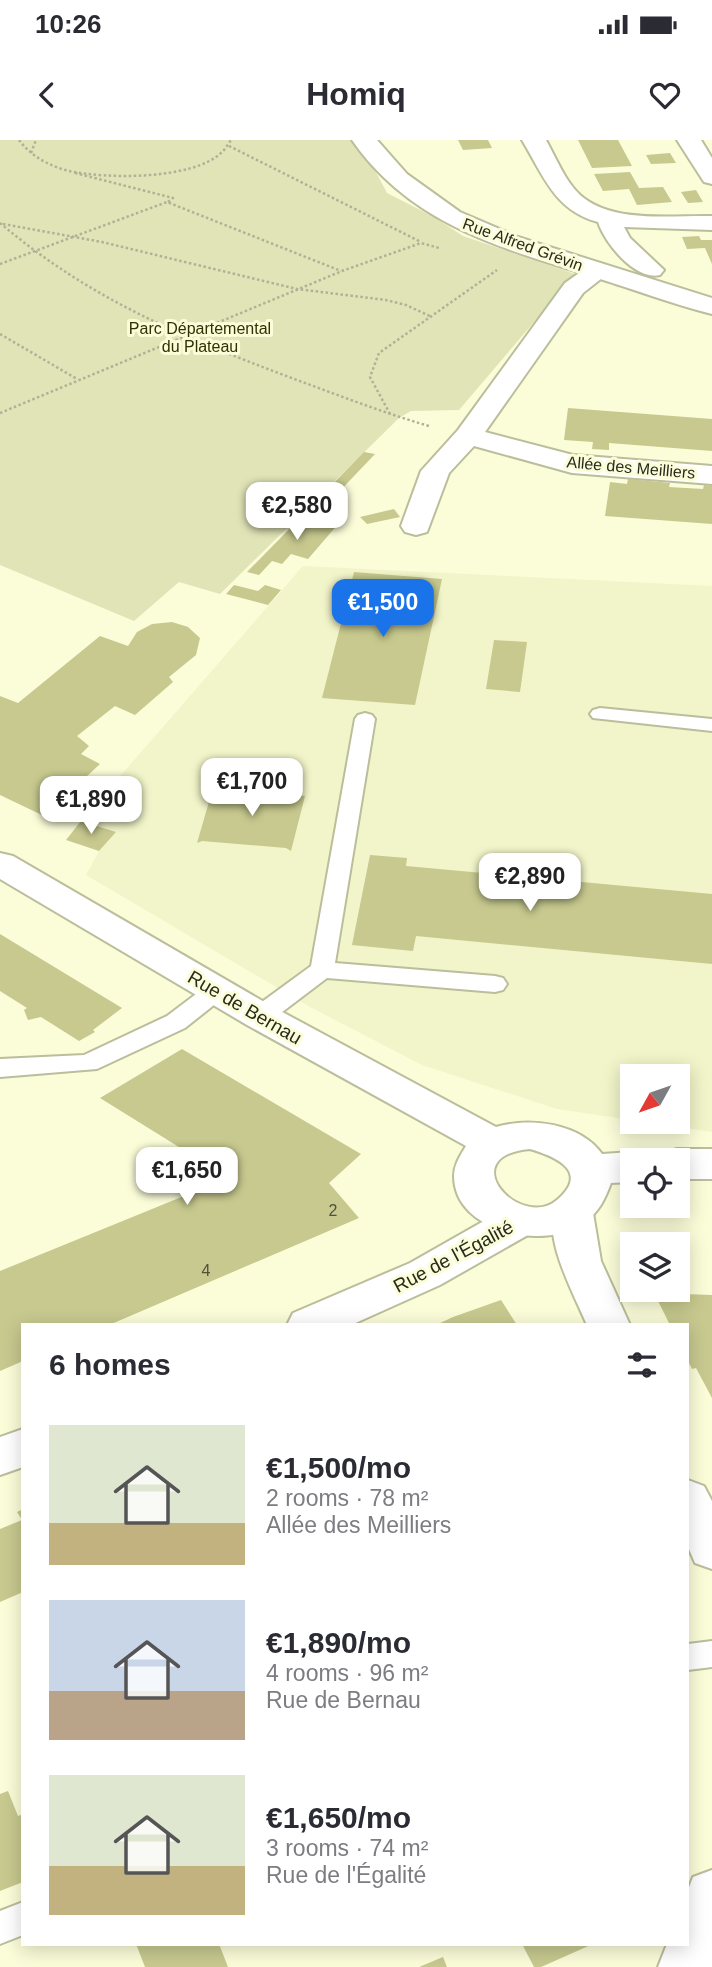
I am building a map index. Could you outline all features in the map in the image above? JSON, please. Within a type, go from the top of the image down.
[{"type":"street","points":[[364,140],[399,179]]},
{"type":"street","points":[[534,140],[570,199],[584,209],[609,218],[712,223]]},
{"type":"street","points":[[689,140],[712,177]]},
{"type":"street","name":"Rue Alfred Grévin","points":[[399,179],[464,210],[525,234],[712,289]]},
{"type":"street","name":"Rue Alfred Grévin","points":[[399,179],[451,217],[509,242],[712,306]]},
{"type":"street","name":"Rue Alfred Grévin","points":[[609,218],[612,233],[618,243],[651,270]]},
{"type":"street","points":[[416,526],[435,471],[468,436],[574,288],[598,271]]},
{"type":"street","name":"Allée des Meilliers","points":[[468,436],[572,464],[712,475]]},
{"type":"street","name":"Rue de Bernau","points":[[0,864],[260,1016],[494,1144]]},
{"type":"street","points":[[530,1135],[550,1137],[568,1144],[582,1156],[590,1169],[590,1193],[572,1213],[538,1222],[502,1214],[488,1205],[478,1193],[473,1179],[475,1166],[482,1154],[494,1144],[511,1137],[530,1135]]},
{"type":"street","points":[[690,1164],[712,1164]]},
{"type":"street","points":[[590,1169],[620,1168]]},
{"type":"street","points":[[572,1213],[580,1261],[608,1323]]},
{"type":"street","name":"Rue de l'Égalité","points":[[313,1323],[425,1275],[520,1220]]},
{"type":"street","points":[[0,1457],[21,1448]]},
{"type":"street","points":[[689,1501],[712,1549]]},
{"type":"street","points":[[685,1967],[712,1895]]},
{"type":"lane","points":[[600,714],[712,724]]},
{"type":"lane","points":[[322,970],[365,719]]},
{"type":"lane","points":[[260,1016],[322,970],[495,984]]},
{"type":"lane","points":[[0,1068],[88,1063],[176,1022],[216,991]]},
{"type":"lane","points":[[689,1657],[712,1654]]},
{"type":"lane","points":[[0,1928],[21,1919]]},
{"type":"path","points":[[0,264],[173,198],[69,171],[31,153],[19,140]]},
{"type":"path","points":[[31,153],[36,140]]},
{"type":"path","points":[[69,171],[119,177],[170,173],[208,160],[229,146],[231,140]]},
{"type":"path","points":[[229,146],[421,243],[448,251]]},
{"type":"path","points":[[167,202],[342,271]]},
{"type":"path","points":[[1,223],[102,242],[297,289],[386,300],[406,305],[432,317]]},
{"type":"path","points":[[1,223],[33,251],[94,292],[183,336],[391,415],[468,436]]},
{"type":"path","points":[[0,413],[297,289],[421,243]]},
{"type":"path","points":[[391,415],[370,377],[379,353],[500,268],[487,263]]},
{"type":"path","points":[[0,334],[77,380]]},
{"type":"shaded area","points":[[303,566],[712,586],[712,1132],[690,1129],[690,1064],[620,1064],[620,1118],[557,1109],[422,1065],[310,1007],[86,875],[99,851],[116,832],[81,821]]},
{"type":"green space","name":"Parc Départemental du Plateau","points":[[0,140],[359,140],[387,193],[434,217],[463,236],[575,274],[459,410],[411,411],[399,418],[220,594],[179,582],[134,621],[0,565]]},
{"type":"building","points":[[458,140],[488,140],[492,148],[463,150]]},
{"type":"building","points":[[578,140],[618,140],[632,166],[592,168]]},
{"type":"building","points":[[670,153],[676,163],[651,164],[646,155]]},
{"type":"building","points":[[630,172],[639,188],[663,187],[672,202],[637,205],[629,189],[603,191],[594,174]]},
{"type":"building","points":[[696,190],[703,202],[688,203],[681,192]]},
{"type":"building","points":[[699,236],[701,240],[712,240],[712,264],[705,248],[687,249],[682,237]]},
{"type":"building","points":[[568,408],[712,419],[712,451],[609,443],[609,450],[592,449],[593,442],[564,440]]},
{"type":"building","points":[[364,452],[375,454],[336,495],[325,492]]},
{"type":"building","points":[[628,479],[670,483],[669,487],[703,489],[704,485],[712,486],[712,524],[605,516],[610,482],[627,484]]},
{"type":"building","points":[[394,509],[400,517],[367,524],[360,517]]},
{"type":"building","points":[[304,514],[339,523],[308,559],[291,554],[282,564],[272,561],[259,575],[247,572]]},
{"type":"building","points":[[354,572],[442,579],[415,705],[322,698]]},
{"type":"building","points":[[234,585],[258,591],[265,585],[281,590],[268,605],[226,594]]},
{"type":"building","points":[[172,622],[188,627],[200,638],[196,655],[169,677],[173,682],[135,715],[115,706],[77,736],[89,746],[81,754],[100,764],[44,816],[0,795],[0,696],[18,703],[100,636],[128,646],[137,632],[152,624]]},
{"type":"building","points":[[494,640],[527,642],[520,692],[486,689]]},
{"type":"building","points":[[213,788],[305,796],[291,851],[286,848],[202,841],[197,843]]},
{"type":"building","points":[[81,821],[116,832],[99,851],[66,840]]},
{"type":"building","points":[[370,855],[407,858],[406,866],[712,894],[712,964],[416,936],[413,951],[352,945]]},
{"type":"building","points":[[0,934],[122,1008],[93,1030],[95,1032],[79,1041],[41,1017],[28,1020],[24,1010],[27,1008],[0,991]]},
{"type":"building","points":[[182,1049],[361,1154],[329,1183],[359,1218],[114,1323],[21,1323],[21,1362],[0,1371],[0,1271],[233,1176],[218,1148],[195,1157],[100,1098]]},
{"type":"building","points":[[690,1294],[712,1295],[712,1398],[696,1368],[692,1369],[689,1363],[689,1323],[669,1323],[658,1302],[690,1302]]},
{"type":"building","points":[[501,1300],[516,1323],[440,1323]]},
{"type":"building","points":[[21,1520],[21,1593],[0,1602],[0,1529]]},
{"type":"building","points":[[8,1791],[18,1816],[21,1815],[21,1883],[0,1891],[0,1794]]},
{"type":"building","points":[[137,1946],[220,1946],[228,1967],[145,1967]]},
{"type":"building","points":[[523,1946],[588,1946],[541,1967],[534,1967]]},
{"type":"building","points":[[443,1957],[447,1967],[419,1967]]}]
